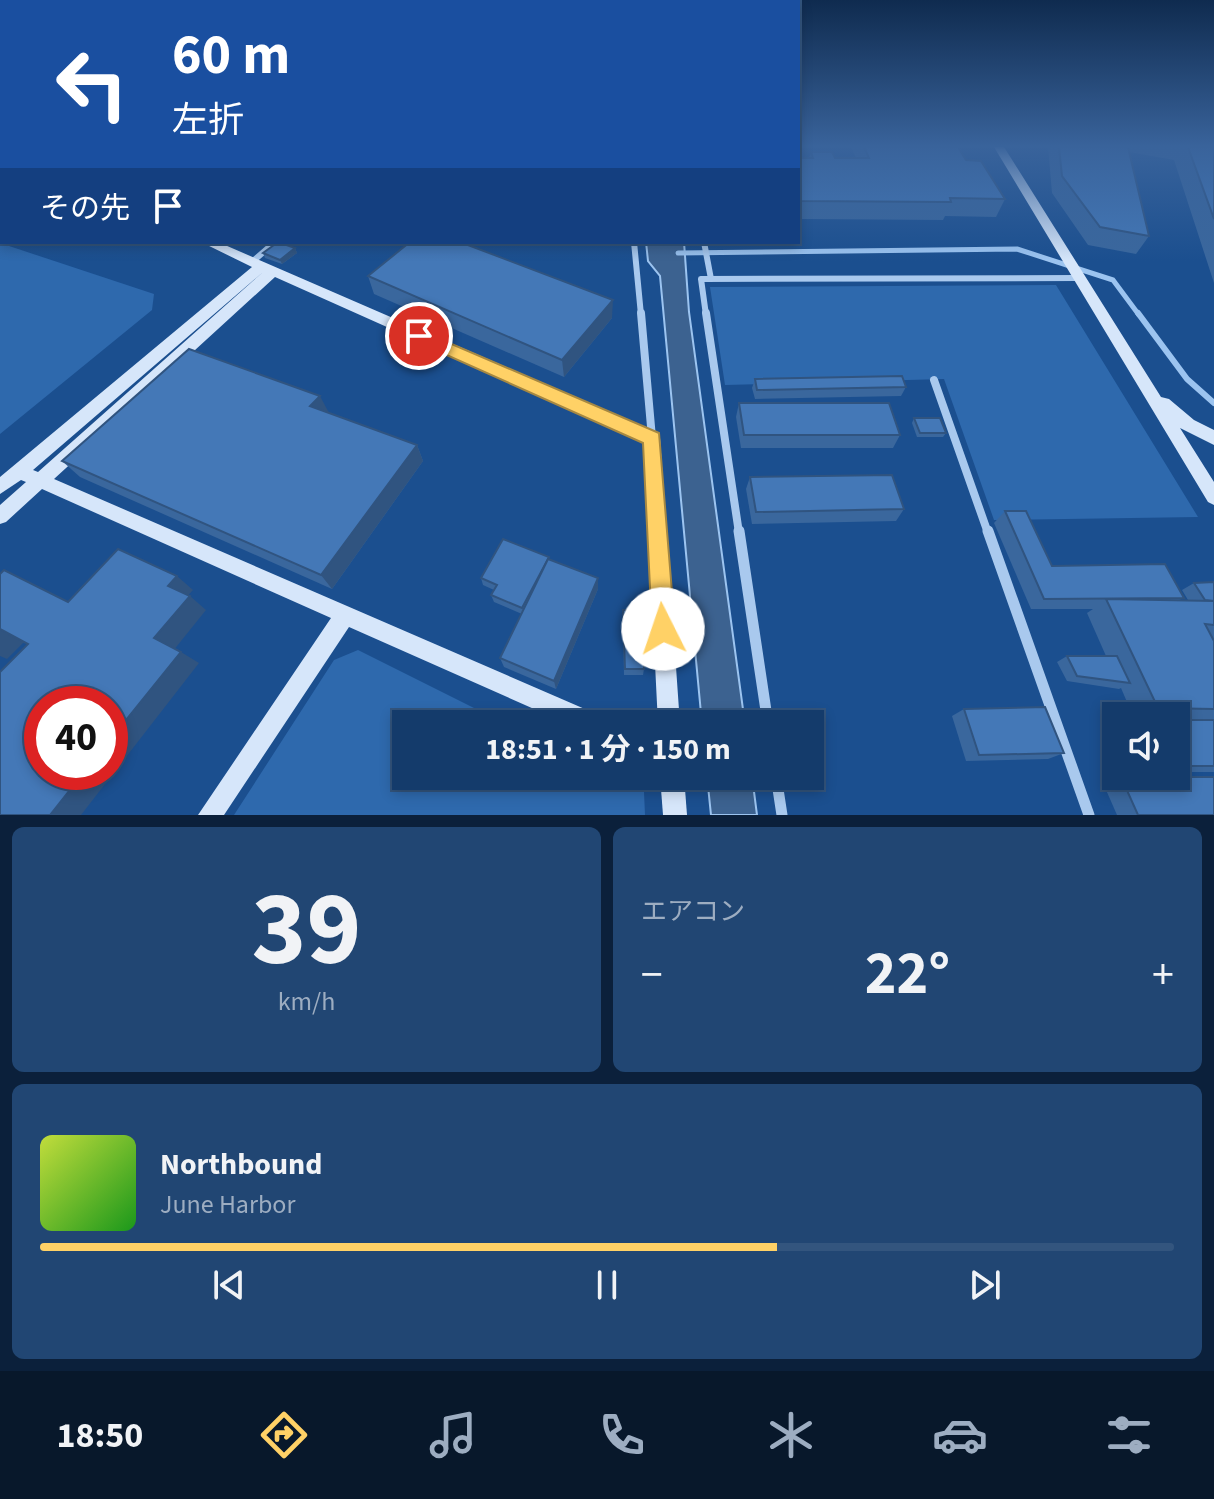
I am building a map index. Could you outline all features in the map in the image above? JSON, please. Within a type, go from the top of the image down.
[{"type":"street","points":[[1021,185],[1148,391],[1184,445],[1209,474],[1214,497]]},
{"type":"street","points":[[211,244],[652,438]]},
{"type":"street","points":[[0,516],[262,267],[274,244]]},
{"type":"street","points":[[634,244],[652,438],[668,710]]},
{"type":"street","points":[[704,244],[711,279]]},
{"type":"street","points":[[0,487],[262,267]]},
{"type":"street","points":[[766,710],[701,279],[1078,278]]},
{"type":"street","points":[[934,380],[1089,815]]},
{"type":"street","points":[[1148,391],[1188,425],[1213,437]]},
{"type":"street","points":[[1184,445],[1213,437]]},
{"type":"street","points":[[18,471],[560,710]]},
{"type":"street","points":[[210,815],[344,617]]},
{"type":"street","points":[[673,790],[675,815]]},
{"type":"street","points":[[778,790],[782,815]]},
{"type":"shaded area","points":[[0,244],[154,294],[152,310],[0,434]]},
{"type":"shaded area","points":[[646,244],[684,244],[689,312],[743,710],[701,710],[660,276],[648,261]]},
{"type":"shaded area","points":[[1056,285],[1198,517],[994,520],[944,379],[725,385],[710,287]]},
{"type":"shaded area","points":[[358,650],[478,710],[392,710],[392,790],[640,790],[644,792],[645,815],[234,815],[334,660]]},
{"type":"shaded area","points":[[708,790],[754,790],[757,815],[711,815]]},
{"type":"building","points":[[800,185],[996,185],[1005,199],[950,198],[951,202],[800,201]]},
{"type":"building","points":[[1069,185],[1137,185],[1149,236],[1100,227]]},
{"type":"building","points":[[1202,185],[1214,185],[1214,219]]},
{"type":"building","points":[[275,244],[295,248],[280,260],[263,253]]},
{"type":"building","points":[[408,244],[465,244],[613,300],[562,360],[368,276]]},
{"type":"building","points":[[189,349],[320,396],[310,406],[417,445],[321,575],[62,461]]},
{"type":"building","points":[[902,376],[906,387],[757,390],[755,379]]},
{"type":"building","points":[[739,403],[889,403],[900,435],[744,435]]},
{"type":"building","points":[[914,418],[940,418],[946,433],[920,433]]},
{"type":"building","points":[[892,475],[904,509],[756,512],[750,477]]},
{"type":"building","points":[[1005,511],[1026,511],[1052,566],[1165,564],[1184,598],[1044,599]]},
{"type":"building","points":[[503,539],[549,557],[522,608],[491,595],[497,585],[481,578]]},
{"type":"building","points":[[118,549],[177,576],[168,586],[190,596],[154,638],[181,652],[128,718],[128,686],[24,686],[24,790],[70,790],[50,815],[0,815],[0,672],[28,644],[0,629],[0,574],[4,570],[68,602]]},
{"type":"building","points":[[548,559],[598,578],[554,681],[500,658]]},
{"type":"building","points":[[1214,582],[1214,601],[1205,600],[1194,583]]},
{"type":"building","points":[[1106,599],[1214,601],[1214,625],[1205,624],[1214,641],[1214,709],[1190,709],[1190,702],[1155,702]]},
{"type":"building","points":[[623,610],[642,610],[644,669],[625,669]]},
{"type":"building","points":[[1067,656],[1117,656],[1130,683],[1077,676]]},
{"type":"building","points":[[1045,707],[1064,753],[979,755],[964,709]]},
{"type":"building","points":[[1190,720],[1214,720],[1214,766],[1190,766]]},
{"type":"building","points":[[1190,777],[1214,777],[1214,815],[1138,815],[1127,790],[1190,790]]},
{"type":"waterway","points":[[678,253],[1017,249],[1113,280],[1139,315]]},
{"type":"waterway","points":[[1138,313],[1187,379],[1214,403]]},
{"type":"route","points":[[419,336],[652,438],[663,629]]}]
